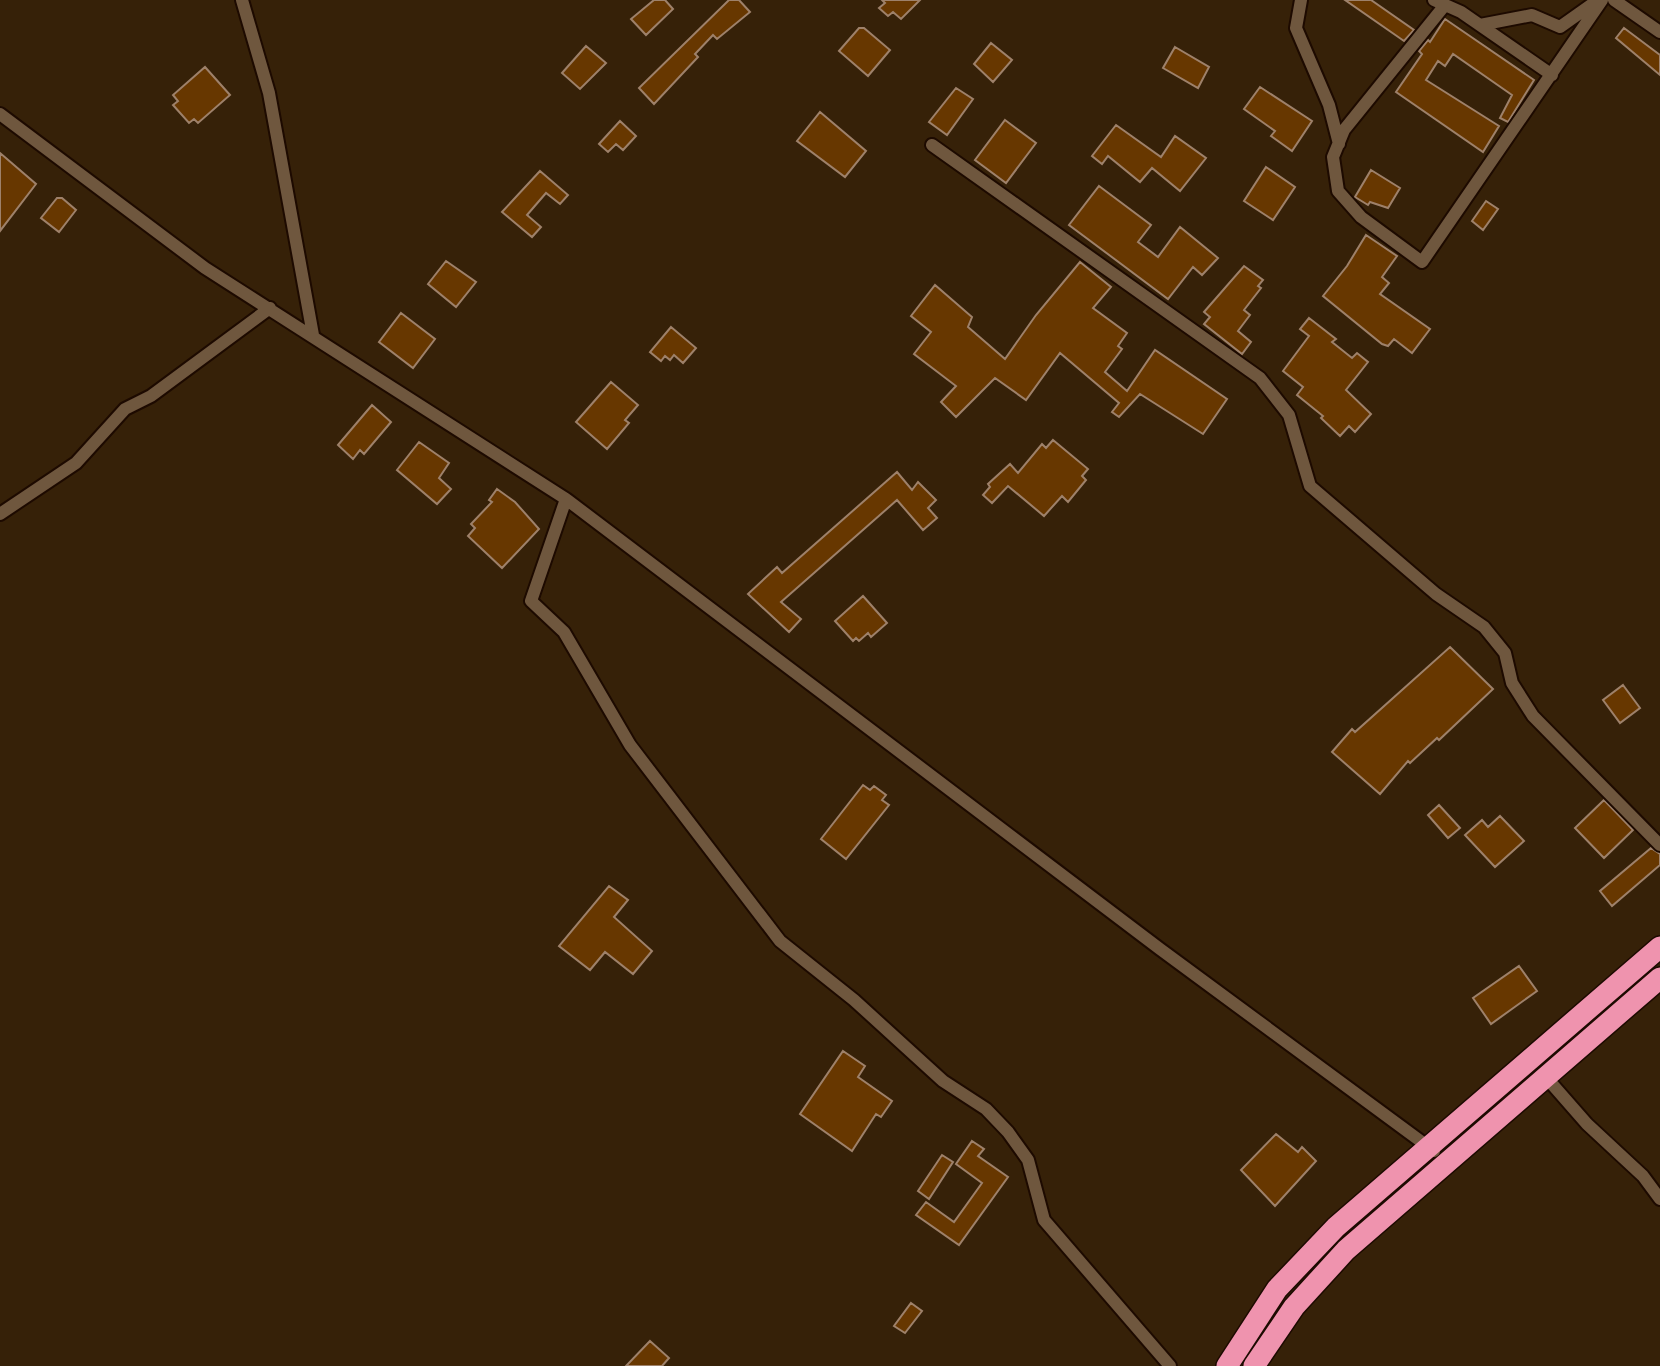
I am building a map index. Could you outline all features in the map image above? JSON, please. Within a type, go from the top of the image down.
[{"type":"highway","points":[[1227,1366],[1254,1320],[1304,1259],[1428,1146],[1660,947]]},
{"type":"highway","points":[[1254,1366],[1294,1307],[1318,1279],[1377,1221],[1660,978]]},
{"type":"street","points":[[242,0],[269,93],[313,335]]},
{"type":"street","points":[[1301,0],[1296,29],[1329,105],[1339,144]]},
{"type":"street","points":[[1552,75],[1480,25],[1440,2],[1344,130],[1333,157],[1338,191],[1361,217],[1422,262],[1552,75],[1600,0]]},
{"type":"street","points":[[1480,25],[1532,15],[1560,27],[1600,0]]},
{"type":"street","points":[[1615,0],[1660,32]]},
{"type":"street","points":[[0,114],[205,268],[566,499],[1160,949],[1428,1146],[1445,1163]]},
{"type":"street","points":[[932,145],[1260,378],[1289,415],[1310,486],[1436,594],[1484,627],[1506,653],[1512,682],[1533,716],[1660,845]]},
{"type":"street","points":[[0,514],[76,463],[125,410],[182,374],[270,308]]},
{"type":"street","points":[[566,499],[531,601],[564,632],[630,745],[788,950],[854,1000],[943,1081],[986,1109],[1008,1132],[1028,1160],[1044,1220],[1170,1366]]},
{"type":"street","points":[[1545,1076],[1587,1124],[1643,1177],[1660,1199]]},
{"type":"building","points":[[654,0],[665,0],[673,9],[646,35],[631,19]]},
{"type":"building","points":[[729,0],[739,0],[750,12],[717,39],[713,35],[695,54],[698,57],[654,104],[639,88]]},
{"type":"building","points":[[882,0],[920,0],[901,19],[893,12],[888,16],[879,8],[885,3]]},
{"type":"building","points":[[1345,0],[1371,0],[1414,30],[1404,41]]},
{"type":"building","points":[[1445,19],[1534,80],[1508,122],[1500,118],[1512,95],[1453,54],[1445,66],[1438,61],[1426,80],[1499,126],[1483,152],[1396,92],[1422,54],[1419,51],[1428,40],[1430,42]]},
{"type":"building","points":[[859,28],[864,28],[890,50],[868,76],[839,51]]},
{"type":"building","points":[[1624,28],[1660,55],[1660,75],[1616,38]]},
{"type":"building","points":[[991,43],[1012,60],[993,82],[974,64]]},
{"type":"building","points":[[586,46],[606,63],[580,89],[562,73]]},
{"type":"building","points":[[1175,47],[1209,67],[1198,88],[1163,68]]},
{"type":"building","points":[[205,67],[230,95],[198,123],[194,119],[189,123],[173,105],[178,101],[173,95]]},
{"type":"building","points":[[1260,87],[1312,121],[1292,151],[1271,136],[1275,131],[1244,109]]},
{"type":"building","points":[[956,88],[973,99],[947,135],[929,122]]},
{"type":"building","points":[[820,112],[866,151],[845,177],[797,141]]},
{"type":"building","points":[[1005,120],[1036,143],[1006,183],[975,160]]},
{"type":"building","points":[[620,121],[636,136],[623,150],[616,144],[608,152],[599,144]]},
{"type":"building","points":[[1116,125],[1161,157],[1175,136],[1206,158],[1180,191],[1152,168],[1140,182],[1108,156],[1102,164],[1092,156]]},
{"type":"building","points":[[0,153],[36,184],[0,231]]},
{"type":"building","points":[[1266,167],[1295,187],[1273,220],[1244,201]]},
{"type":"building","points":[[1371,170],[1400,188],[1388,208],[1370,202],[1368,205],[1355,197]]},
{"type":"building","points":[[540,171],[568,195],[560,204],[546,193],[527,215],[541,227],[532,237],[502,212]]},
{"type":"building","points":[[1099,186],[1151,225],[1138,242],[1158,257],[1180,227],[1218,258],[1202,275],[1193,267],[1168,299],[1069,225]]},
{"type":"building","points":[[57,198],[62,198],[76,210],[59,232],[41,218]]},
{"type":"building","points":[[1486,201],[1498,209],[1483,230],[1472,221]]},
{"type":"building","points":[[1366,235],[1397,256],[1382,277],[1389,283],[1380,294],[1430,329],[1412,353],[1394,339],[1388,346],[1382,344],[1323,296],[1347,266]]},
{"type":"building","points":[[446,261],[476,282],[456,307],[428,284]]},
{"type":"building","points":[[1080,262],[1111,287],[1093,308],[1127,333],[1118,346],[1122,349],[1105,372],[1127,391],[1155,350],[1227,399],[1203,434],[1140,394],[1119,417],[1112,412],[1119,403],[1060,353],[1026,400],[995,378],[956,417],[941,402],[956,386],[914,354],[931,332],[911,316],[935,285],[972,317],[968,327],[1005,359],[1036,315]]},
{"type":"building","points":[[1244,266],[1263,280],[1258,286],[1261,288],[1244,310],[1250,315],[1238,331],[1251,342],[1242,354],[1204,324],[1210,317],[1204,312]]},
{"type":"building","points":[[401,313],[435,339],[413,368],[379,342]]},
{"type":"building","points":[[1309,318],[1336,339],[1332,342],[1352,358],[1357,353],[1368,362],[1346,390],[1371,414],[1355,432],[1349,426],[1340,436],[1321,418],[1323,416],[1297,395],[1303,387],[1283,371],[1309,336],[1300,329]]},
{"type":"building","points":[[671,327],[696,348],[683,363],[674,355],[670,360],[665,356],[661,361],[650,352]]},
{"type":"building","points":[[611,382],[638,405],[625,420],[629,423],[607,449],[576,422]]},
{"type":"building","points":[[372,405],[391,422],[364,454],[360,450],[353,459],[338,445]]},
{"type":"building","points":[[1053,440],[1088,469],[1082,476],[1086,480],[1068,502],[1062,496],[1044,516],[1008,486],[992,503],[983,495],[990,487],[988,484],[1010,464],[1018,473],[1042,444],[1046,448]]},
{"type":"building","points":[[419,442],[449,463],[439,478],[451,489],[437,504],[397,470]]},
{"type":"building","points":[[897,472],[912,490],[918,482],[936,500],[928,508],[937,518],[923,530],[897,500],[781,602],[801,619],[789,632],[748,594],[777,567],[782,573]]},
{"type":"building","points":[[497,489],[515,502],[539,529],[502,568],[468,536],[475,528],[471,524],[492,502],[489,500]]},
{"type":"building","points":[[863,596],[887,623],[871,637],[868,633],[859,641],[856,638],[853,641],[835,621]]},
{"type":"building","points":[[1450,647],[1493,689],[1439,740],[1437,738],[1410,763],[1408,761],[1380,794],[1332,752],[1352,729],[1355,732]]},
{"type":"building","points":[[1623,685],[1640,708],[1620,723],[1603,700]]},
{"type":"building","points":[[863,785],[870,790],[874,786],[886,795],[882,800],[889,805],[846,859],[821,839]]},
{"type":"building","points":[[1604,800],[1633,830],[1604,858],[1575,828]]},
{"type":"building","points":[[1439,805],[1460,828],[1448,838],[1428,815]]},
{"type":"building","points":[[1500,816],[1524,841],[1495,867],[1465,835],[1482,820],[1488,827]]},
{"type":"building","points":[[1651,848],[1660,854],[1660,865],[1612,906],[1600,891]]},
{"type":"building","points":[[609,886],[628,900],[614,917],[652,951],[633,974],[605,952],[590,970],[559,946]]},
{"type":"building","points":[[1519,966],[1537,991],[1491,1024],[1473,998]]},
{"type":"building","points":[[843,1051],[865,1066],[858,1077],[892,1101],[881,1117],[876,1114],[852,1151],[800,1114]]},
{"type":"building","points":[[1276,1134],[1298,1152],[1302,1147],[1316,1161],[1275,1206],[1241,1170]]},
{"type":"building","points":[[972,1141],[984,1149],[978,1156],[1008,1177],[959,1245],[916,1215],[926,1202],[954,1222],[982,1183],[956,1164]]},
{"type":"building","points":[[942,1155],[953,1162],[929,1199],[918,1191]]},
{"type":"building","points":[[911,1303],[922,1311],[905,1333],[894,1326]]},
{"type":"building","points":[[650,1341],[669,1358],[662,1366],[626,1366]]}]
